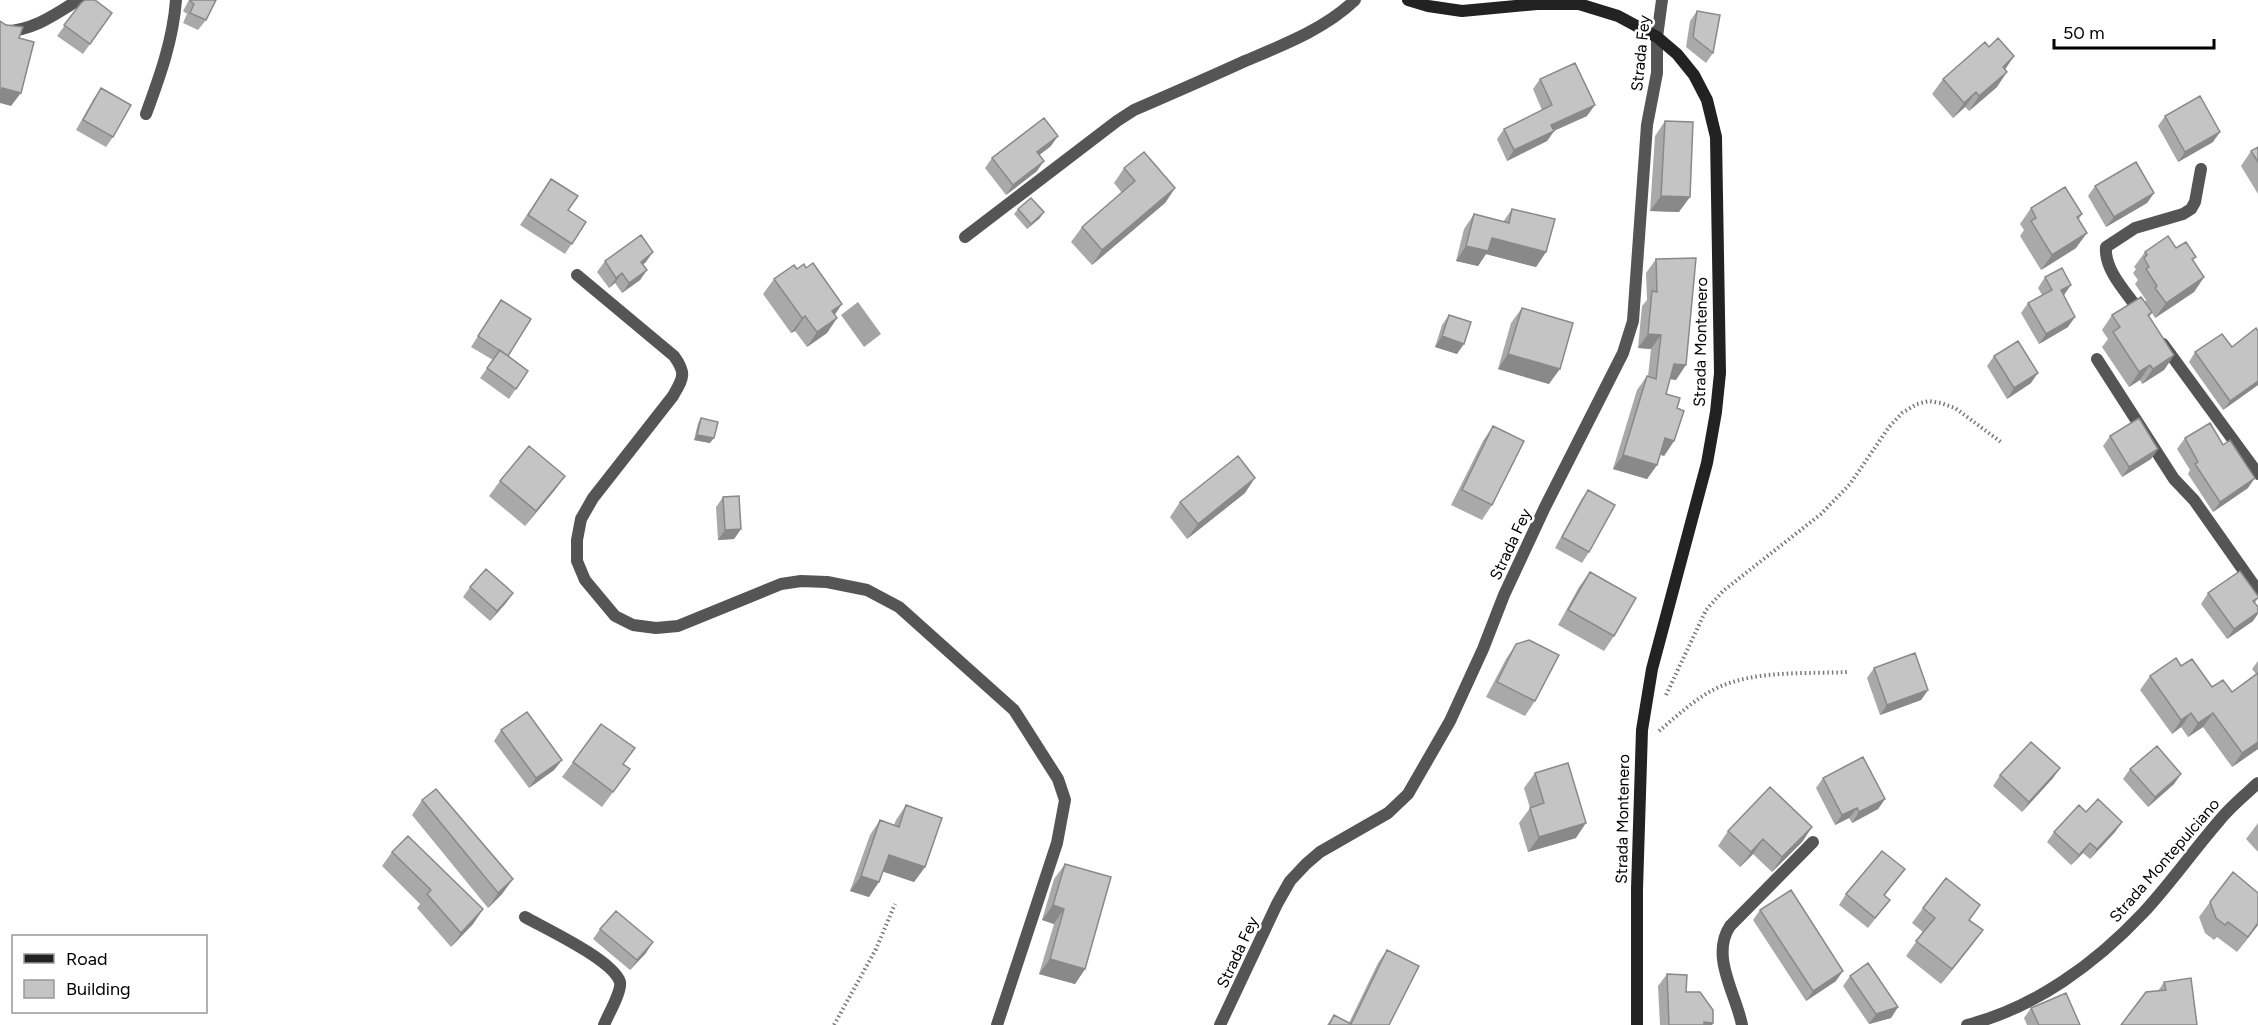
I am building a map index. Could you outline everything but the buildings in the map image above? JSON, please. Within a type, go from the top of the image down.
[{"type":"main road","name":"Strada Montenero","points":[[1408,0],[1428,6],[1462,11],[1536,4],[1579,4],[1618,16],[1657,37],[1677,54],[1694,75],[1707,100],[1716,137],[1720,373],[1707,463],[1652,669],[1640,747],[1637,1025]]},
{"type":"street","points":[[0,31],[29,27],[78,0]]},
{"type":"street","points":[[146,114],[161,75],[174,24],[176,0]]},
{"type":"street","points":[[966,237],[1134,110],[1282,45],[1346,9],[1355,0]]},
{"type":"street","name":"Strada Fey","points":[[1220,1025],[1290,881],[1320,852],[1388,813],[1408,794],[1450,722],[1540,517],[1623,353],[1633,321],[1647,125],[1657,74],[1657,37],[1662,0]]},
{"type":"street","points":[[2200,169],[2195,202],[2191,209],[2183,214],[2134,228],[2106,247],[2105,256],[2115,276],[2258,474]]},
{"type":"street","points":[[577,275],[674,356],[683,368],[682,380],[673,396],[593,498],[581,519],[577,540],[578,561],[585,580],[615,616],[633,625],[656,628],[678,626],[781,584],[801,581],[827,582],[867,590],[898,607],[1014,710],[1058,779],[1065,800],[1057,843],[997,1025]]},
{"type":"street","points":[[2097,359],[2174,479],[2194,500],[2258,591]]},
{"type":"street","name":"Strada Montepulciano","points":[[1968,1025],[2006,1011],[2041,994],[2105,950],[2144,912],[2220,819],[2258,783]]},
{"type":"street","points":[[1742,1025],[1721,955],[1725,934],[1730,926],[1813,842]]},
{"type":"street","points":[[525,916],[591,954],[614,972],[620,982],[620,989],[604,1025]]},
{"type":"path","points":[[1660,703],[1706,610],[1723,591],[1821,514],[1850,484],[1889,427],[1902,413],[1917,404],[1929,401],[1941,403],[1955,408],[2001,442]]},
{"type":"path","points":[[1640,747],[1691,704],[1718,688],[1743,679],[1848,672]]},
{"type":"path","points":[[834,1025],[876,949],[894,904]]},
{"type":"shaded area","points":[[858,302],[881,334],[864,347],[841,315]]}]
